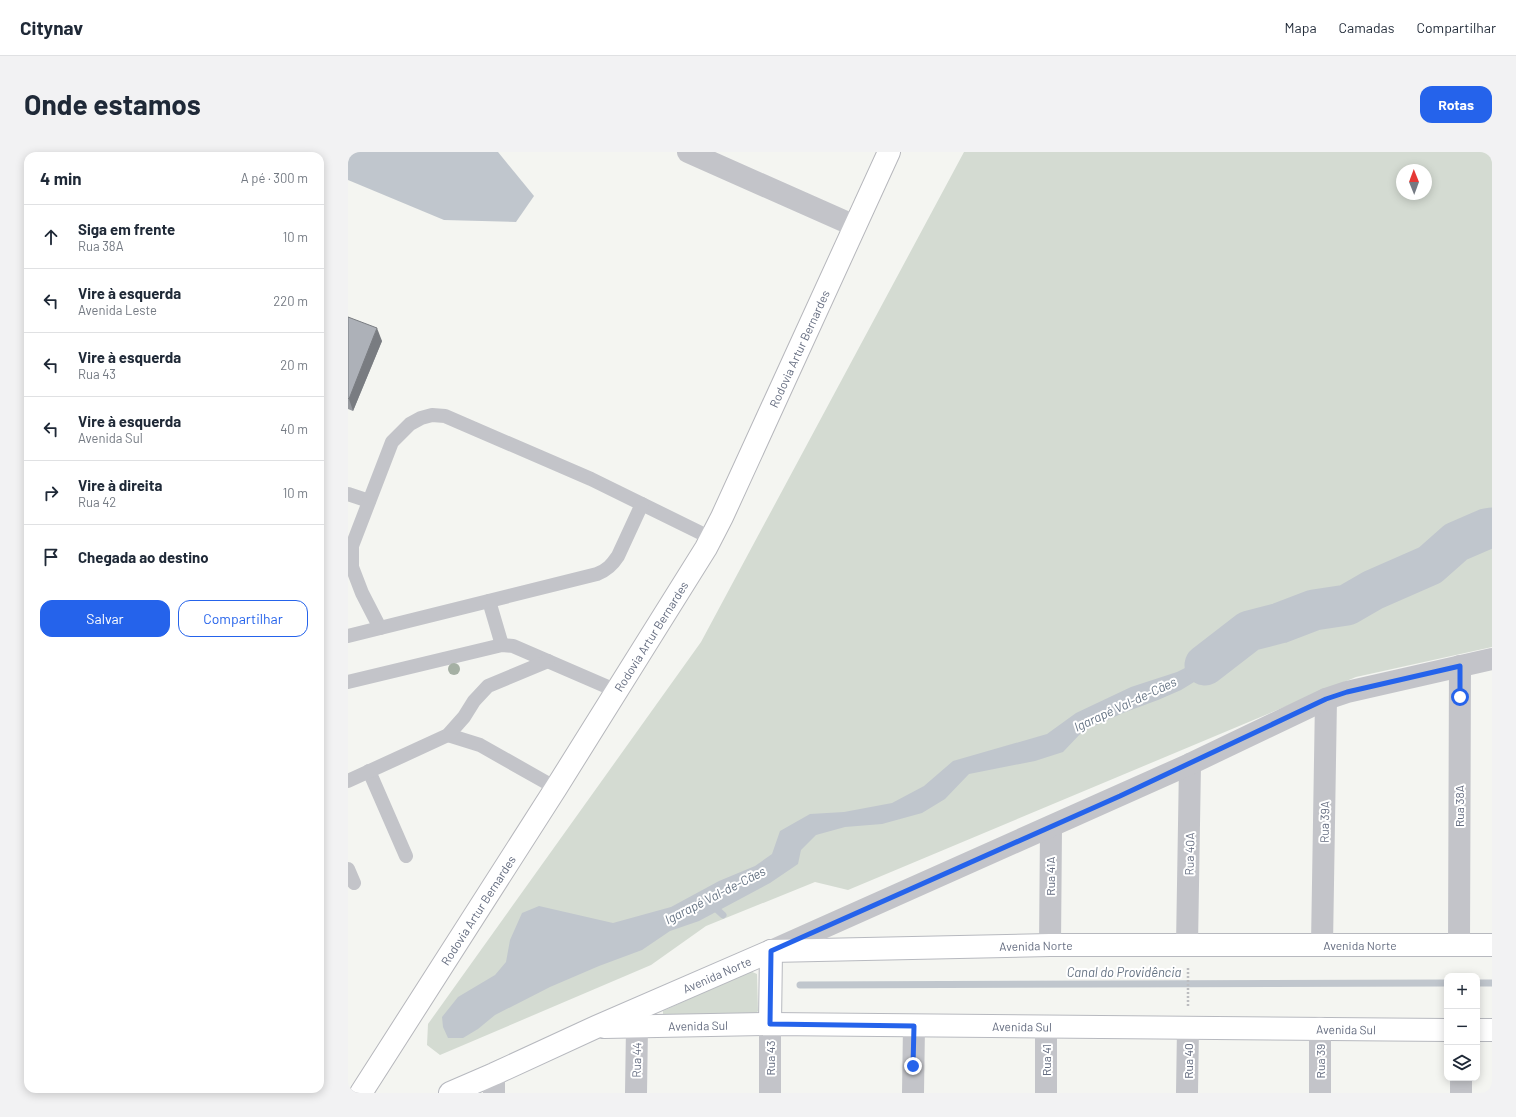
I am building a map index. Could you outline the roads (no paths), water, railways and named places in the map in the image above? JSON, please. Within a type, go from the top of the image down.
[{"type":"street","points":[[688,152],[855,226]]},
{"type":"street","name":"Rodovia Artur Bernardes","points":[[362,1093],[617,691],[711,538],[889,152]]},
{"type":"street","points":[[771,951],[1190,764],[1326,699],[1347,692],[1492,659]]},
{"type":"street","name":"Rua 38A","points":[[1459,945],[1460,666]]},
{"type":"street","name":"Rua 39A","points":[[1322,945],[1326,699]]},
{"type":"street","name":"Rua 40A","points":[[1187,945],[1190,764]]},
{"type":"street","name":"Rua 41A","points":[[1050,935],[1051,827]]},
{"type":"street","name":"Avenida Norte","points":[[450,1093],[494,1084],[596,1027],[771,951],[1050,935],[1187,945],[1492,945]]},
{"type":"street","name":"Rua 43","points":[[770,1093],[771,951]]},
{"type":"street","name":"Avenida Sul","points":[[596,1027],[770,1024],[1046,1027],[1188,1019],[1320,1028],[1444,1030]]},
{"type":"street","name":"Rua 40","points":[[1187,1093],[1188,1019]]},
{"type":"street","points":[[912,1093],[914,1026]]},
{"type":"street","name":"Rua 44","points":[[636,1093],[637,1027]]},
{"type":"street","name":"Rua 41","points":[[1046,1027],[1046,1093]]},
{"type":"street","name":"Rua 39","points":[[1320,1028],[1320,1093]]},
{"type":"street","points":[[1480,1030],[1492,1030]]},
{"type":"street","points":[[1462,1081],[1462,1093]]},
{"type":"lane","points":[[380,628],[362,593],[352,567],[352,546],[392,442],[410,424],[420,418],[432,415],[445,416],[591,479],[711,538]]},
{"type":"lane","points":[[348,494],[369,501]]},
{"type":"lane","points":[[348,636],[597,574],[606,570],[614,564],[642,504]]},
{"type":"lane","points":[[489,601],[502,645]]},
{"type":"lane","points":[[348,682],[502,645],[513,646],[617,691]]},
{"type":"lane","points":[[348,781],[448,735],[464,717],[474,701],[488,686],[548,661]]},
{"type":"lane","points":[[448,735],[480,745],[556,788]]},
{"type":"lane","points":[[369,771],[406,856]]},
{"type":"lane","points":[[348,869],[354,883]]},
{"type":"water","points":[[348,152],[498,152],[534,196],[516,222],[444,220],[348,180]]},
{"type":"water","points":[[1249,631],[1222,665],[1181,690],[1083,731],[1063,752],[1035,761],[969,774],[945,799],[922,813],[882,824],[845,827],[816,835],[801,850],[798,864],[770,883],[699,921],[670,931],[642,950],[599,966],[550,987],[495,1015],[478,1029],[463,1038],[448,1038],[443,1027],[442,1017],[458,997],[495,975],[506,962],[510,940],[522,913],[539,906],[613,923],[671,907],[719,881],[755,866],[772,854],[780,831],[810,814],[844,812],[892,803],[924,786],[953,761],[1047,734],[1076,713],[1131,687],[1177,672],[1199,661]]},
{"type":"waterway","name":"Igarapé Val-de-Cães","points":[[1205,665],[1249,631],[1280,623],[1314,610],[1347,605],[1373,590],[1430,565],[1456,542],[1486,529],[1492,528]]},
{"type":"waterway","points":[[712,905],[723,915]]},
{"type":"waterway","name":"Canal do Providência","points":[[800,985],[1444,983]]},
{"type":"waterway","name":"Canal do Providência","points":[[1480,983],[1492,983]]}]
